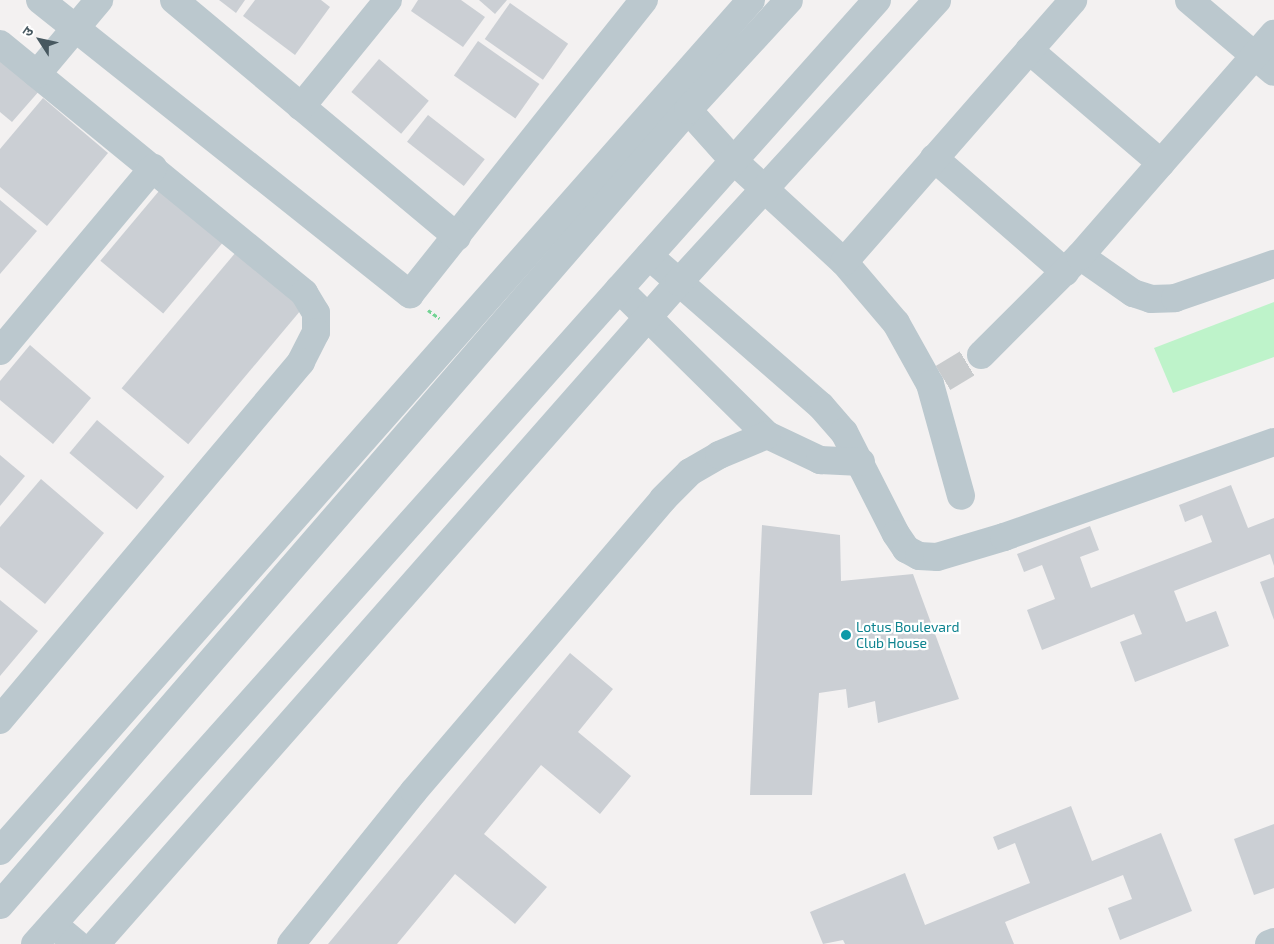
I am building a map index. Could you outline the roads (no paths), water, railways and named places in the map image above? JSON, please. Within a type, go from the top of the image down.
[{"type":"street","points":[[40,0],[74,29],[410,294],[644,0]]},
{"type":"street","points":[[37,74],[99,0]]},
{"type":"street","points":[[174,0],[457,237]]},
{"type":"street","points":[[301,107],[388,0]]},
{"type":"street","points":[[0,851],[751,0]]},
{"type":"street","points":[[0,905],[688,110],[789,0]]},
{"type":"street","points":[[35,944],[877,0]]},
{"type":"street","points":[[96,944],[679,282],[937,0]]},
{"type":"street","points":[[844,262],[1073,0]]},
{"type":"street","points":[[1189,0],[1265,64]]},
{"type":"street","points":[[981,356],[1072,264],[1161,163],[1265,64],[1274,34]]},
{"type":"street","points":[[0,44],[304,293],[316,313],[316,332],[301,362],[0,720]]},
{"type":"street","points":[[1030,50],[1161,163]]},
{"type":"street","points":[[688,110],[734,161],[766,188],[844,262],[896,323],[936,382],[961,496]]},
{"type":"street","points":[[934,158],[1072,264],[1150,300],[1175,298],[1274,264]]},
{"type":"street","points":[[0,350],[152,168]]},
{"type":"street","points":[[649,256],[820,406],[844,432],[906,549],[919,556],[937,557],[1004,537],[1274,442]]},
{"type":"street","points":[[619,289],[767,436],[820,460],[861,462]]},
{"type":"street","points":[[456,333],[479,353]]},
{"type":"street","points":[[291,944],[414,792],[663,499],[690,472],[719,455],[767,436]]},
{"type":"street","points":[[53,924],[78,944]]},
{"type":"street","points":[[1270,944],[1274,942]]},
{"type":"tunnel","points":[[943,378],[981,355]]},
{"type":"place","name":"Lotus Boulevard Club House","points":[[846,635]]}]
